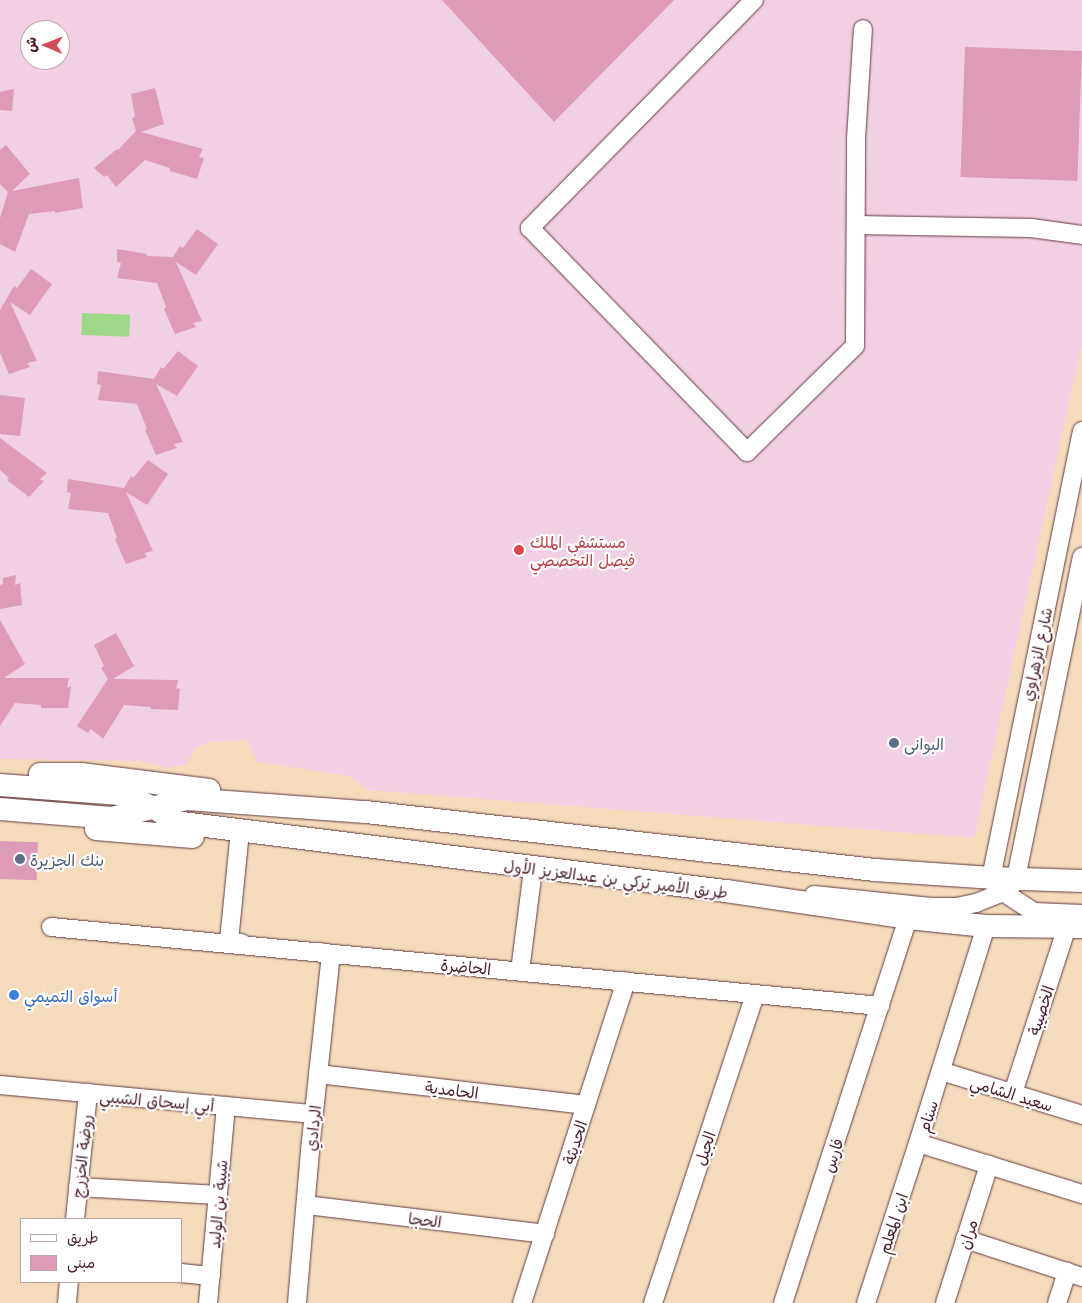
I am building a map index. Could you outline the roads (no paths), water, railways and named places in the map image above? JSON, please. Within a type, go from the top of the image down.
[{"type":"main road","points":[[0,773],[81,774],[152,781],[366,812],[1003,883],[1082,881]]},
{"type":"main road","name":"طريق الأمير تركي بن عبدالعزيز الأول","points":[[0,785],[120,794],[155,808],[174,822],[726,891],[908,918],[986,926],[1077,923]]},
{"type":"main road","points":[[0,809],[112,818],[187,799],[366,812]]},
{"type":"main road","points":[[0,820],[311,848],[386,848]]},
{"type":"street","points":[[754,0],[530,228],[747,452],[856,346],[856,139],[864,29]]},
{"type":"street","points":[[856,225],[1031,228],[1082,235]]},
{"type":"street","name":"شارع الزهراوي","points":[[1003,883],[1082,431]]},
{"type":"street","points":[[726,891],[841,896],[933,907],[956,907],[976,903],[1003,883],[1082,557]]},
{"type":"street","points":[[239,841],[229,942],[331,954]]},
{"type":"street","points":[[520,971],[533,868]]},
{"type":"street","points":[[1003,883],[1034,912],[1077,923]]},
{"type":"street","name":"فارس","points":[[785,1302],[908,918]]},
{"type":"street","name":"الخصيبة","points":[[1013,1093],[1077,923]]},
{"type":"street","name":"سنام","points":[[986,926],[918,1143],[1082,1194]]},
{"type":"street","name":"الحاضرة","points":[[51,927],[880,1006]]},
{"type":"street","name":"الردادي","points":[[297,1303],[331,954]]},
{"type":"street","name":"الحديثة","points":[[522,1303],[626,981]]},
{"type":"street","name":"الجيل","points":[[653,1303],[755,994]]},
{"type":"street","name":"سعيد الشامي","points":[[941,1071],[1082,1115]]},
{"type":"street","name":"الحامدية","points":[[318,1074],[586,1105]]},
{"type":"street","name":"أبي إسحاق الشيبي","points":[[0,1086],[314,1114]]},
{"type":"street","name":"روضة الخزرج","points":[[75,1218],[88,1093]]},
{"type":"street","name":"شيبة بن الوليد","points":[[208,1303],[226,1106]]},
{"type":"street","name":"ابن المعلم","points":[[866,1303],[918,1143]]},
{"type":"street","name":"مران","points":[[944,1303],[989,1165]]},
{"type":"street","points":[[78,1187],[218,1195]]},
{"type":"street","name":"الحجا","points":[[306,1205],[545,1234]]},
{"type":"street","points":[[965,1239],[1074,1275],[1056,1303]]},
{"type":"street","points":[[182,1273],[211,1276]]},
{"type":"street","points":[[67,1303],[69,1283]]},
{"type":"place","name":"مستشفى الملك فيصل التخصصي","points":[[519,550]]},
{"type":"place","name":"البوانى","points":[[894,743]]},
{"type":"place","name":"بنك الجزيرة","points":[[20,859]]},
{"type":"place","name":"أسواق التميمي","points":[[14,995]]}]
